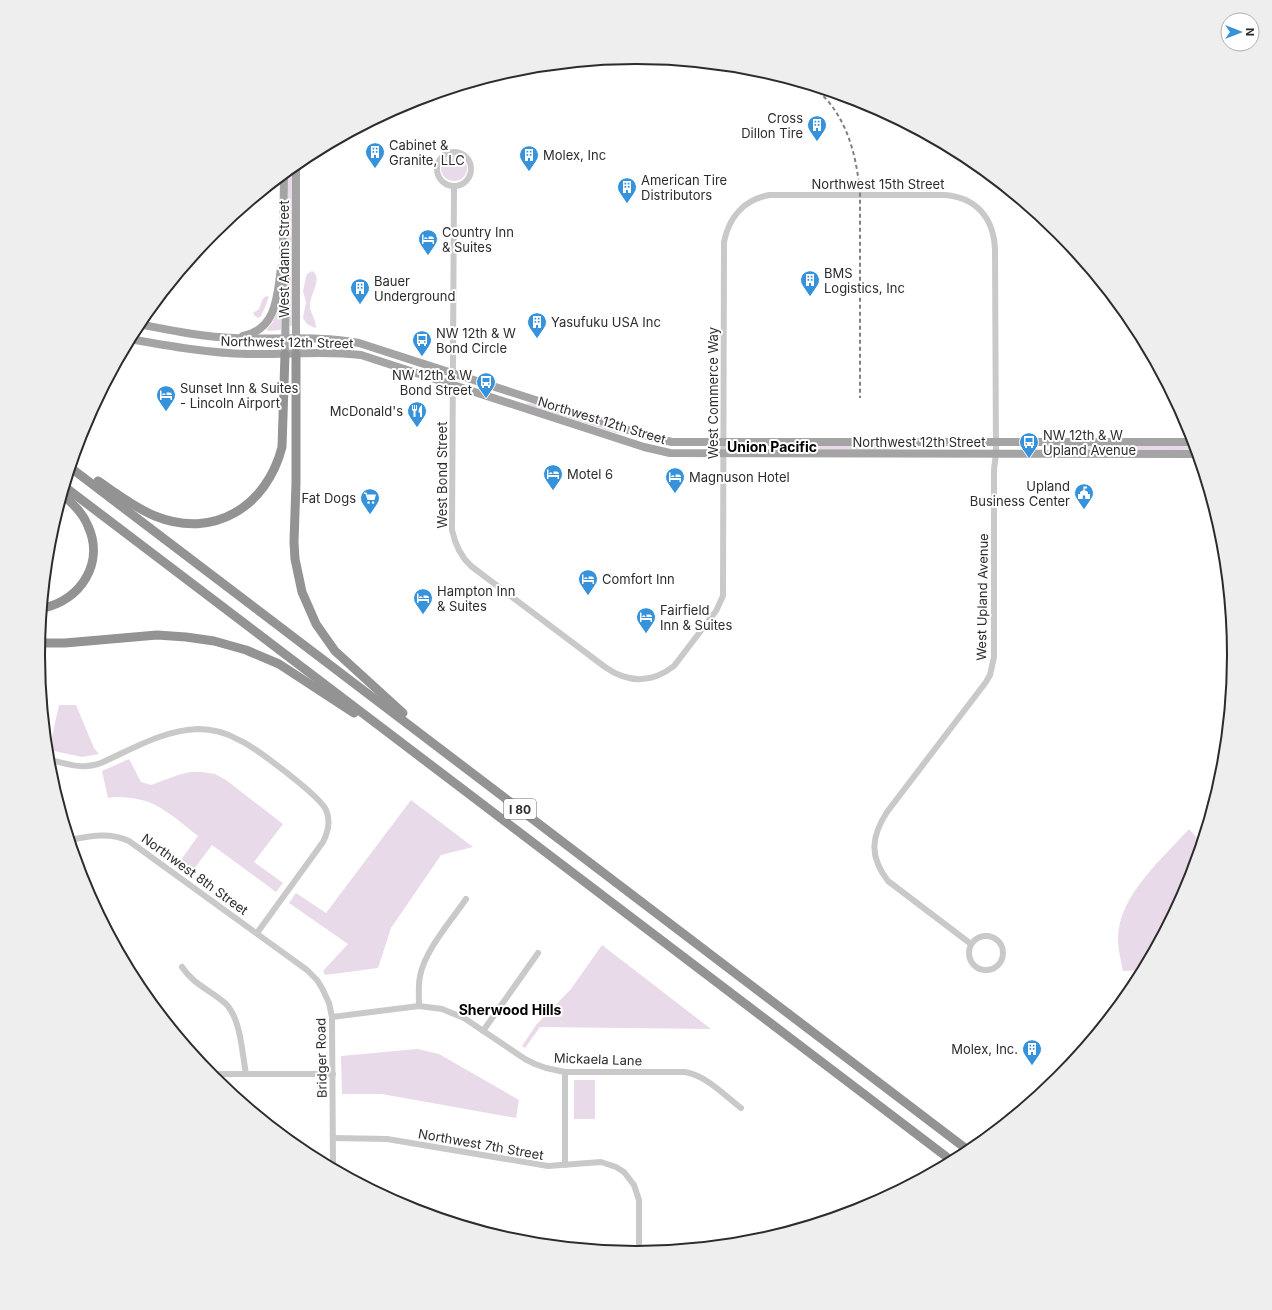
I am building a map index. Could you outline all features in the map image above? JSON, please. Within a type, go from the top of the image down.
[{"type":"highway","points":[[76,466],[143,510],[166,520],[177,523],[199,523],[217,520],[235,513],[254,498],[263,488],[270,479],[279,458],[283,437],[285,354]]},
{"type":"highway","points":[[296,354],[294,559],[302,592],[308,608],[324,638],[340,656],[455,760]]},
{"type":"highway","name":"I 80","points":[[74,471],[962,1147]]},
{"type":"highway","name":"I 80","points":[[69,490],[947,1157]]},
{"type":"highway","points":[[47,607],[57,604],[78,590],[88,576],[92,563],[93,543],[89,527],[76,508],[66,498]]},
{"type":"highway","points":[[45,643],[58,644],[157,635],[200,638],[230,644],[266,658],[285,668],[446,775]]},
{"type":"main road","name":"West Adams Street","points":[[296,172],[296,354]]},
{"type":"main road","name":"West Adams Street","points":[[284,181],[283,252],[286,287],[285,354]]},
{"type":"main road","points":[[233,338],[256,332],[263,327],[270,317],[274,310],[278,293],[283,252]]},
{"type":"main road","name":"Northwest 12th Street","points":[[146,325],[201,335],[233,338],[334,339],[359,343],[656,439],[681,442],[1187,442]]},
{"type":"main road","name":"Northwest 12th Street","points":[[136,340],[216,352],[361,355],[655,450],[675,453],[1192,454]]},
{"type":"street","points":[[453,152],[463,155],[470,164],[471,169],[470,175],[464,183],[454,187],[443,183],[439,178],[436,167],[438,161],[445,154],[453,152]]},
{"type":"street","name":"West Bond Street","points":[[454,187],[452,530],[456,544],[463,558],[471,566],[614,673],[631,679],[656,677]]},
{"type":"street","name":"Northwest 15th Street","points":[[762,196],[950,195],[972,204],[986,218]]},
{"type":"street","name":"West Commerce Way","points":[[656,677],[670,670],[681,658],[716,611],[722,596],[724,242],[729,224],[738,211],[752,200],[762,196]]},
{"type":"street","name":"West Upland Avenue","points":[[971,944],[888,881],[877,864],[874,845],[878,828],[887,812],[982,687],[990,675],[994,657],[994,469],[996,454],[995,243],[992,229],[986,218]]},
{"type":"street","points":[[55,761],[76,766],[90,766],[164,735],[199,729],[217,731],[249,745],[321,802],[326,810],[328,818],[328,830],[323,842],[257,933]]},
{"type":"street","name":"Northwest 8th Street","points":[[74,839],[101,835],[116,836],[130,841],[257,933]]},
{"type":"street","points":[[419,1006],[419,985],[423,965],[431,949],[466,900]]},
{"type":"street","name":"Bridger Road","points":[[257,933],[302,966],[315,978],[326,996],[332,1017],[333,1162]]},
{"type":"street","points":[[980,937],[991,937],[1000,944],[1002,956],[1000,961],[992,969],[982,970],[970,959],[969,954],[971,944],[980,937]]},
{"type":"street","points":[[483,1031],[538,953]]},
{"type":"street","points":[[182,967],[189,977],[222,1001],[230,1010],[238,1029],[246,1074]]},
{"type":"street","name":"Mickaela Lane","points":[[332,1017],[419,1006],[442,1009],[454,1012],[525,1059],[546,1068],[565,1072],[686,1072],[699,1077],[741,1108]]},
{"type":"street","points":[[565,1072],[565,1165]]},
{"type":"street","points":[[219,1074],[333,1074]]},
{"type":"street","name":"Northwest 7th Street","points":[[333,1138],[383,1139],[548,1166],[601,1162],[616,1167],[624,1172],[630,1179],[637,1192],[639,1200],[639,1246]]},
{"type":"shaded area","points":[[454,155],[463,159],[467,168],[463,177],[454,181],[445,177],[441,168],[445,159]]},
{"type":"shaded area","points":[[293,174],[292,326],[290,326],[290,286],[287,256],[288,178]]},
{"type":"shaded area","points":[[312,271],[315,273],[317,280],[310,303],[316,323],[315,328],[307,324],[303,318],[306,302],[303,291],[307,274]]},
{"type":"shaded area","points":[[266,296],[269,297],[261,316],[258,318],[253,313],[259,309],[262,300]]},
{"type":"shaded area","points":[[279,309],[281,309],[281,330],[268,331],[267,329],[272,323]]},
{"type":"shaded area","points":[[527,403],[538,404],[628,434],[616,433],[527,405]]},
{"type":"shaded area","points":[[813,446],[890,446],[902,448],[884,451],[791,449]]},
{"type":"shaded area","points":[[1085,446],[1189,446],[1190,450],[1065,451],[1065,449]]},
{"type":"shaded area","points":[[59,705],[76,705],[94,748],[99,754],[82,757],[53,751],[51,740]]},
{"type":"shaded area","points":[[129,759],[141,782],[151,785],[190,772],[215,774],[226,780],[283,824],[254,862],[283,883],[276,892],[212,845],[191,873],[178,864],[198,836],[168,813],[152,804],[126,797],[108,798],[102,771]]},
{"type":"shaded area","points":[[411,800],[473,847],[441,855],[391,928],[378,968],[325,975],[323,971],[348,944],[289,903],[296,893],[326,913]]},
{"type":"shaded area","points":[[1189,829],[1198,839],[1182,881],[1148,951],[1135,970],[1123,971],[1118,938],[1120,922],[1134,893],[1155,865]]},
{"type":"shaded area","points":[[602,945],[711,1029],[540,1027],[525,1048],[522,1046],[536,1025],[571,989]]},
{"type":"shaded area","points":[[417,1049],[439,1054],[519,1100],[516,1118],[382,1094],[342,1094],[341,1056]]},
{"type":"shaded area","points":[[574,1080],[595,1080],[595,1119],[574,1119]]},
{"type":"railway","points":[[820,93],[834,109],[848,135],[853,150],[860,195],[860,398]]},
{"type":"place","name":"Cross Dillon Tire","points":[[817,142]]},
{"type":"place","name":"Cabinet & Granite, LLC","points":[[375,169]]},
{"type":"place","name":"Molex, Inc","points":[[529,172]]},
{"type":"place","name":"American Tire Distributors","points":[[627,204]]},
{"type":"place","name":"Country Inn & Suites","points":[[428,256]]},
{"type":"place","name":"BMS Logistics, Inc","points":[[810,297]]},
{"type":"place","name":"Bauer Underground","points":[[360,305]]},
{"type":"place","name":"Yasufuku USA Inc","points":[[537,339]]},
{"type":"place","name":"NW 12th & W Bond Circle","points":[[422,357]]},
{"type":"place","name":"NW 12th & W Bond Street","points":[[486,399]]},
{"type":"place","name":"Sunset Inn & Suites - Lincoln Airport","points":[[166,412]]},
{"type":"place","name":"McDonald's","points":[[417,428]]},
{"type":"place","name":"NW 12th & W Upland Avenue","points":[[1029,459]]},
{"type":"place","name":"Motel 6","points":[[553,491]]},
{"type":"place","name":"Magnuson Hotel","points":[[675,494]]},
{"type":"place","name":"Upland Business Center","points":[[1084,510]]},
{"type":"place","name":"Fat Dogs","points":[[370,515]]},
{"type":"place","name":"Comfort Inn","points":[[588,596]]},
{"type":"place","name":"Hampton Inn & Suites","points":[[423,615]]},
{"type":"place","name":"Fairfield Inn & Suites","points":[[646,634]]},
{"type":"place","name":"Molex, Inc.","points":[[1032,1066]]},
{"type":"district","name":"Union Pacific","points":[[772,446]]},
{"type":"district","name":"Sherwood Hills","points":[[510,1009]]}]
